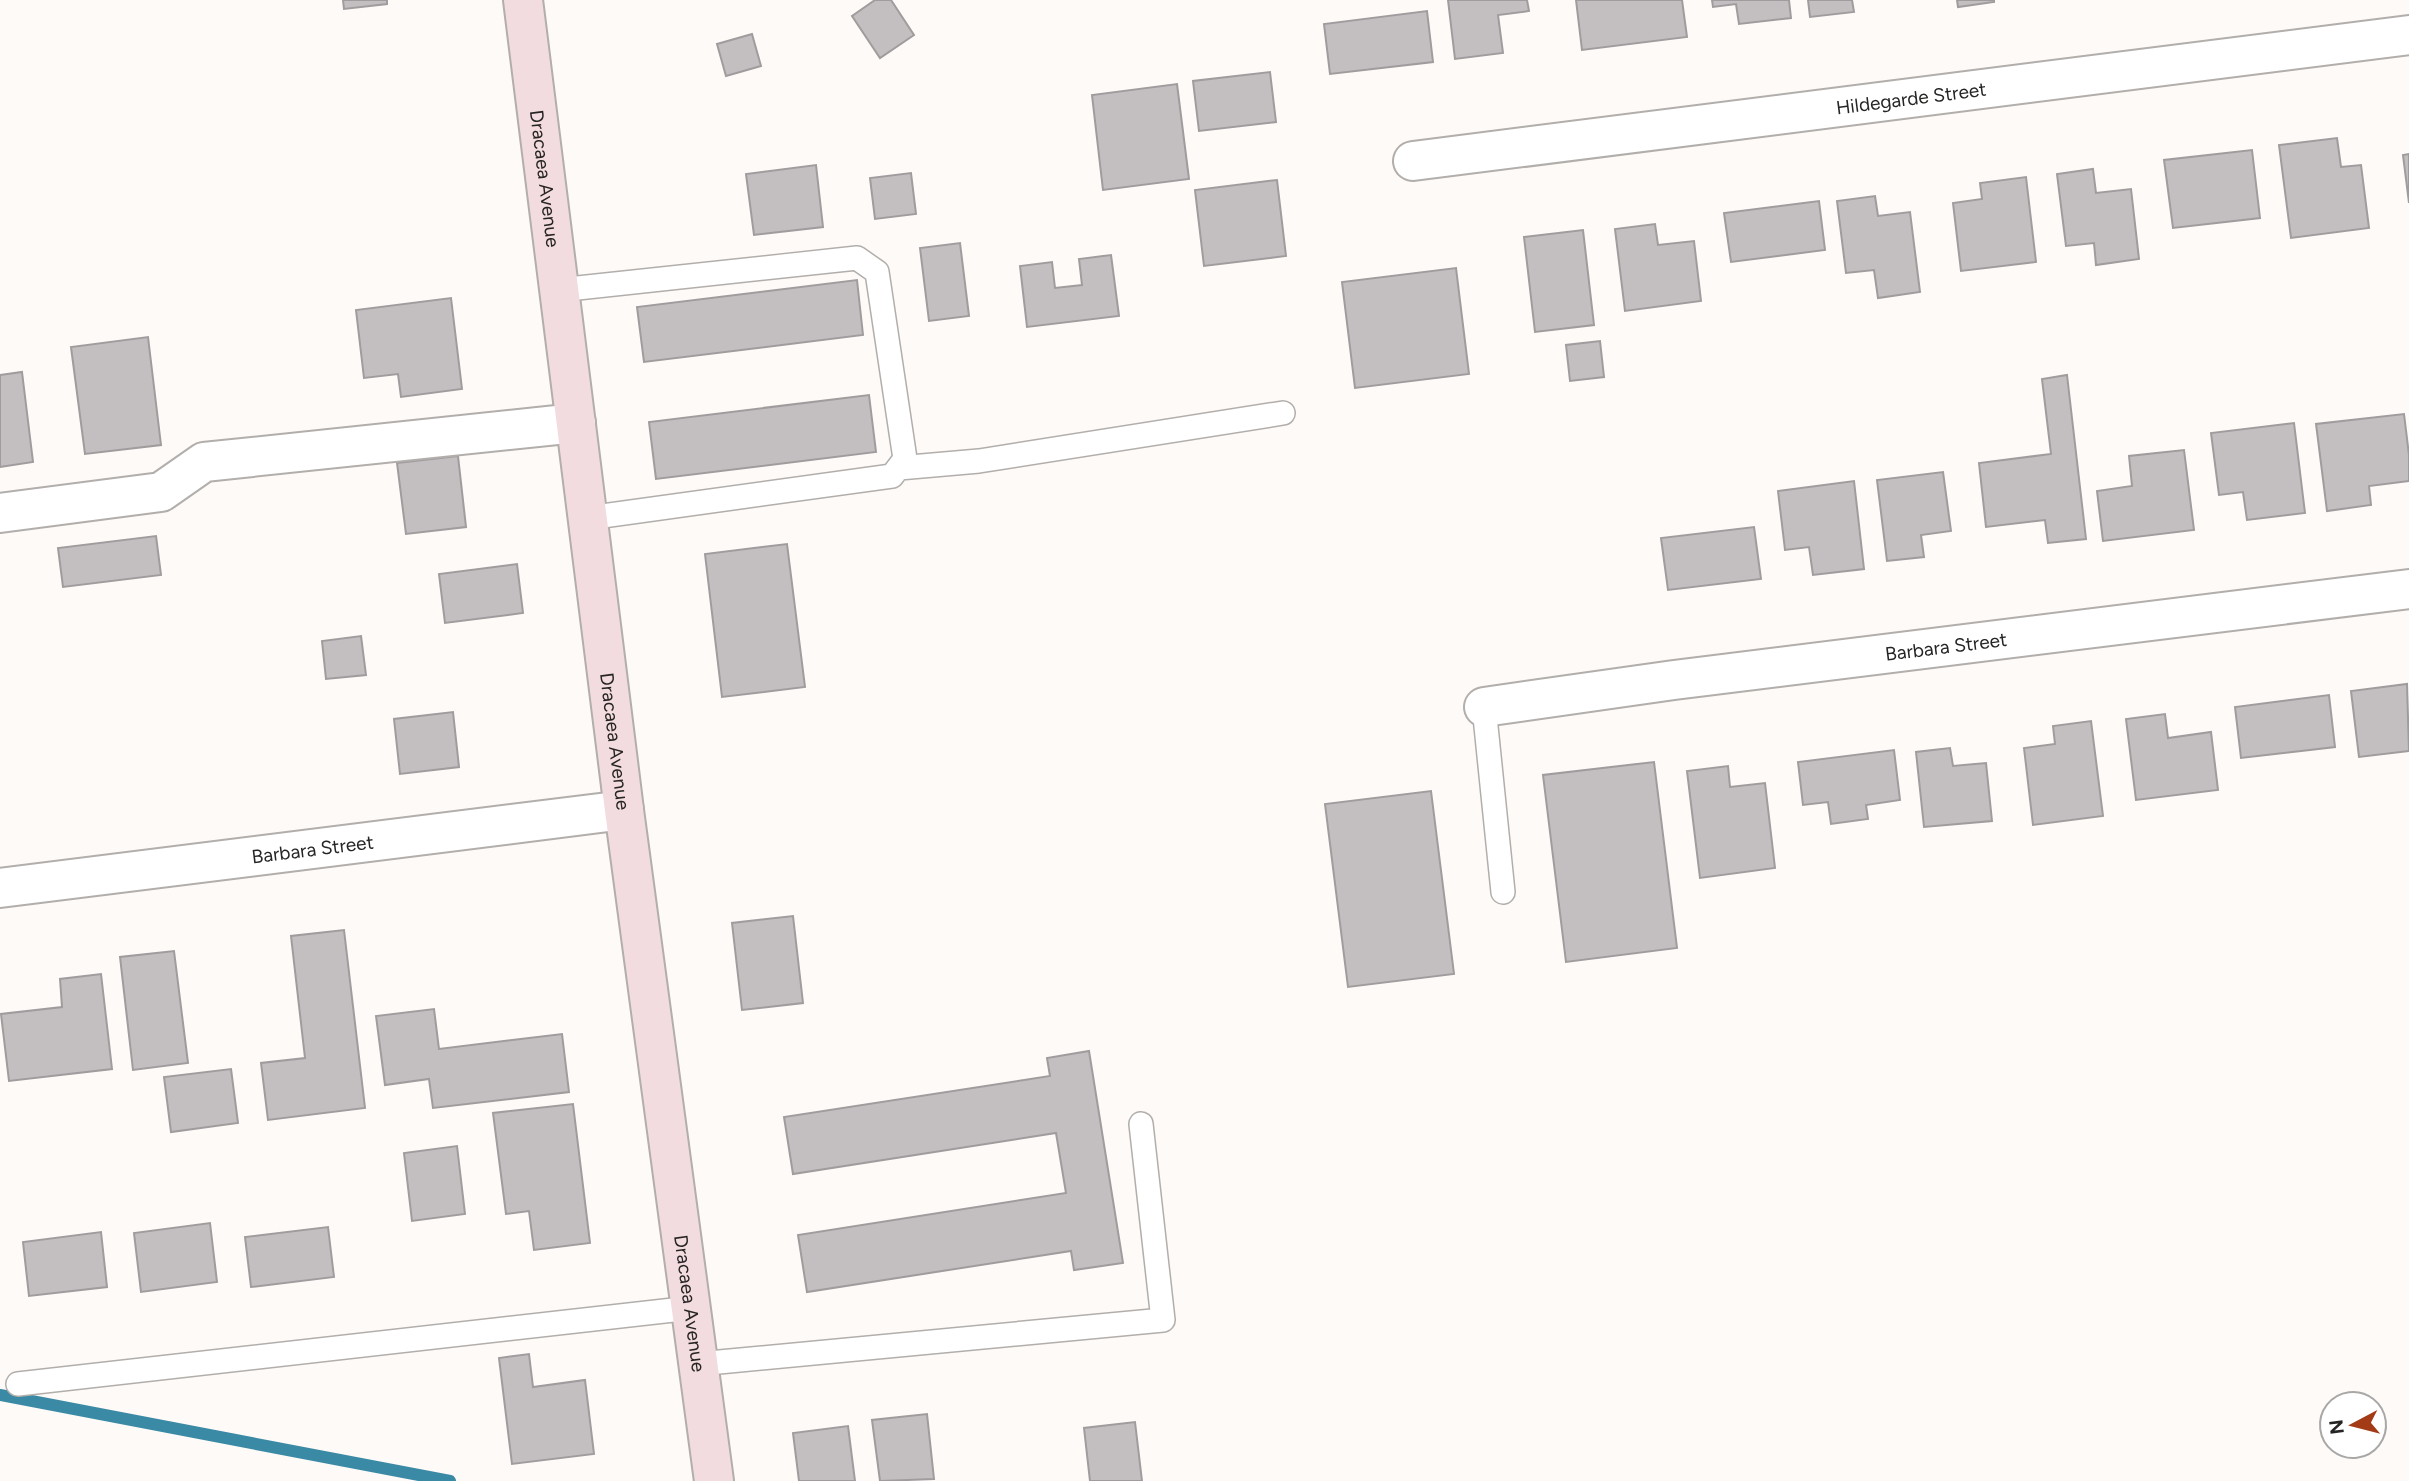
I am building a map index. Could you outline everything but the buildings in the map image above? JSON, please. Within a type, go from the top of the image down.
[{"type":"street","name":"Dracaea Avenue","points":[[523,0],[624,810],[714,1481]]},
{"type":"street","name":"Hildegarde Street","points":[[1413,161],[2409,35]]},
{"type":"street","points":[[0,513],[161,492],[204,462],[576,423]]},
{"type":"street","name":"Barbara Street","points":[[1484,707],[1674,680],[2409,589]]},
{"type":"street","name":"Barbara Street","points":[[0,888],[624,810]]},
{"type":"lane","points":[[559,290],[857,258],[877,272],[905,458],[892,477],[588,518]]},
{"type":"lane","points":[[899,468],[979,461],[1283,413]]},
{"type":"lane","points":[[1484,707],[1503,892]]},
{"type":"lane","points":[[698,1364],[1163,1321],[1141,1124]]},
{"type":"lane","points":[[18,1384],[691,1308]]},
{"type":"waterway","points":[[0,1395],[450,1481]]}]
